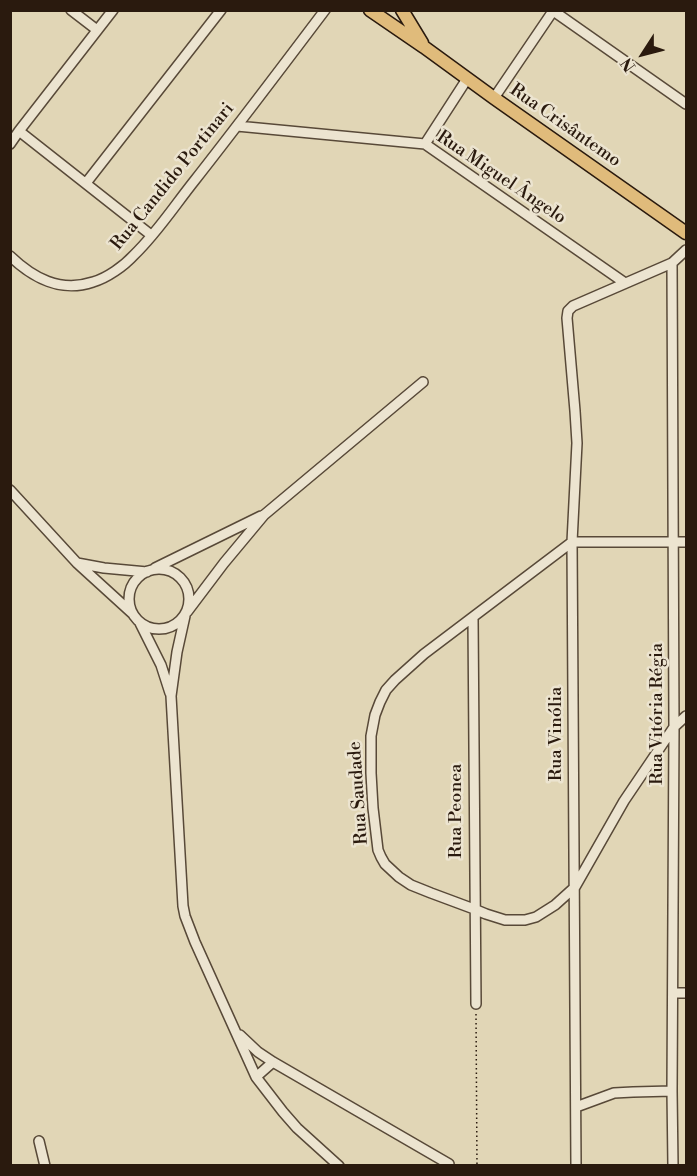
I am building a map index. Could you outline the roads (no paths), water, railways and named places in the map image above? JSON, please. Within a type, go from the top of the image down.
[{"type":"main road","name":"Rua Crisântemo","points":[[402,10],[424,47]]},
{"type":"main road","name":"Rua Crisântemo","points":[[372,11],[687,233]]},
{"type":"street","points":[[71,10],[98,30]]},
{"type":"street","points":[[10,144],[113,10]]},
{"type":"street","points":[[86,183],[221,10]]},
{"type":"street","name":"Rua Candido Portinari","points":[[10,256],[24,269],[43,280],[61,285],[77,286],[94,282],[117,269],[134,255],[152,235],[325,10]]},
{"type":"street","points":[[494,98],[553,11],[687,104]]},
{"type":"street","points":[[425,144],[466,79]]},
{"type":"street","name":"Rua Miguel Ângelo","points":[[237,126],[425,144],[625,283]]},
{"type":"street","points":[[19,131],[152,235]]},
{"type":"street","points":[[625,283],[672,262],[687,250]]},
{"type":"street","name":"Rua Vitória Régia","points":[[672,262],[674,542],[672,1091],[674,1166]]},
{"type":"street","name":"Rua Vinólia","points":[[576,1166],[572,542],[577,443],[567,318],[568,311],[573,306],[625,283]]},
{"type":"street","points":[[140,623],[156,630],[164,630],[179,622],[264,515],[423,382]]},
{"type":"street","points":[[10,490],[77,563],[140,623],[160,665],[171,696]]},
{"type":"street","points":[[133,615],[129,593],[136,580],[149,571],[264,515]]},
{"type":"street","points":[[572,542],[687,542]]},
{"type":"street","name":"Rua Saudade","points":[[572,542],[417,659],[386,690],[375,715],[370,754],[378,850],[385,864],[411,885],[486,914],[504,920],[525,920],[536,917],[575,887],[624,801],[674,727],[687,716]]},
{"type":"street","points":[[77,563],[104,568],[170,571],[179,576],[189,592],[190,602],[177,652],[171,696],[185,916],[256,1077],[297,1128],[339,1166]]},
{"type":"street","name":"Rua Peonea","points":[[473,618],[476,1004]]},
{"type":"street","points":[[674,993],[687,993]]},
{"type":"street","points":[[236,1031],[258,1052],[273,1062],[449,1164]]},
{"type":"street","points":[[256,1077],[273,1062]]},
{"type":"street","points":[[576,1107],[614,1093],[672,1091]]},
{"type":"street","points":[[39,1141],[45,1166]]}]
